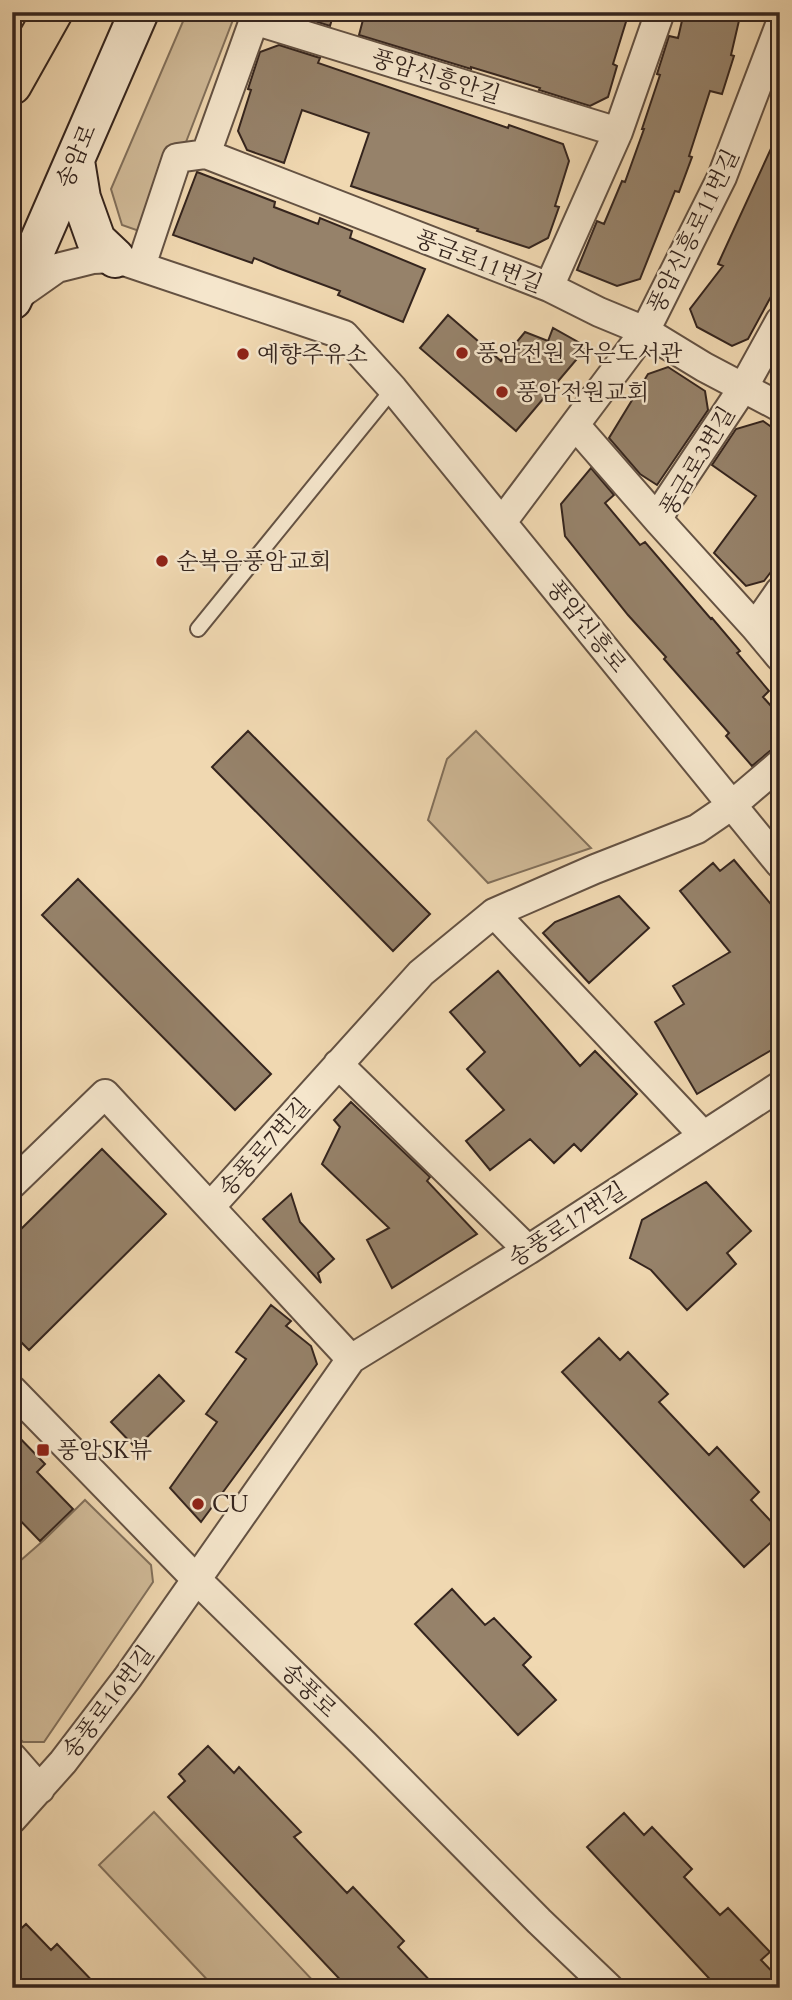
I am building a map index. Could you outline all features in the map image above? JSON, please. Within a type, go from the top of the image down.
[{"type":"highway","points":[[12,85],[53,12]]},
{"type":"street","name":"송암로","points":[[12,299],[139,12]]},
{"type":"street","points":[[549,287],[618,132],[660,12]]},
{"type":"street","name":"풍암신흥안길","points":[[206,154],[255,16],[618,132]]},
{"type":"street","name":"풍암신흥로11번길","points":[[502,522],[645,331],[722,177],[780,25]]},
{"type":"street","points":[[75,161],[81,198],[96,240],[128,262],[177,159],[206,154]]},
{"type":"street","name":"풍금로11번길","points":[[206,154],[549,287],[645,331],[780,407]]},
{"type":"street","name":"풍암신흥로","points":[[12,299],[57,268],[93,259],[128,262],[344,335],[394,389],[780,863]]},
{"type":"street","points":[[743,388],[780,321]]},
{"type":"street","name":"풍금로3번길","points":[[743,388],[667,502],[658,520],[780,657]]},
{"type":"street","points":[[575,425],[658,520]]},
{"type":"street","points":[[755,627],[780,590]]},
{"type":"street","name":"송풍로7번길","points":[[12,1184],[105,1094],[210,1208],[421,973],[494,913],[697,829],[732,805],[780,764]]},
{"type":"street","points":[[494,913],[703,1135]]},
{"type":"street","points":[[338,1064],[528,1250]]},
{"type":"street","name":"송풍로17번길","points":[[196,1579],[351,1359],[528,1250],[780,1086]]},
{"type":"street","points":[[210,1208],[351,1359]]},
{"type":"street","name":"송풍로","points":[[12,1390],[196,1579],[364,1744],[539,1922],[609,1988]]},
{"type":"street","name":"송풍로16번길","points":[[12,1819],[63,1762],[128,1677],[196,1579]]},
{"type":"street","points":[[12,1757],[40,1789]]},
{"type":"lane","points":[[198,629],[394,389]]},
{"type":"shaded area","points":[[187,12],[236,12],[186,142],[167,150],[142,232],[122,225],[111,189]]},
{"type":"shaded area","points":[[476,731],[591,848],[488,883],[428,820],[447,759]]},
{"type":"shaded area","points":[[85,1500],[151,1565],[153,1582],[44,1742],[23,1742],[12,1731],[12,1568]]},
{"type":"shaded area","points":[[154,1812],[318,1986],[215,1988],[99,1865]]},
{"type":"building","points":[[299,12],[334,12],[330,26],[302,17]]},
{"type":"building","points":[[365,12],[629,12],[613,64],[617,66],[608,97],[590,106],[539,90],[540,88],[359,35]]},
{"type":"building","points":[[684,12],[741,12],[731,55],[734,56],[722,94],[710,91],[689,156],[692,157],[679,192],[675,191],[640,279],[617,286],[577,270],[597,221],[604,224],[622,181],[625,182],[644,129],[669,36],[678,38]]},
{"type":"building","points":[[279,45],[320,58],[318,63],[563,144],[569,161],[555,206],[559,207],[548,238],[529,248],[351,186],[369,133],[302,110],[284,163],[247,150],[238,131],[251,90],[248,89],[260,52]]},
{"type":"building","points":[[780,129],[780,280],[748,339],[732,346],[697,327],[690,309],[723,266],[718,264]]},
{"type":"building","points":[[197,172],[275,202],[274,207],[318,224],[320,218],[352,231],[350,238],[425,269],[403,322],[338,295],[340,291],[254,258],[252,263],[173,235]]},
{"type":"building","points":[[448,315],[501,361],[525,332],[548,341],[553,328],[587,347],[516,431],[420,348]]},
{"type":"building","points":[[668,367],[705,391],[708,410],[657,485],[640,474],[609,438],[648,374]]},
{"type":"building","points":[[763,421],[780,433],[780,560],[764,581],[746,586],[714,553],[756,496],[712,465],[736,429]]},
{"type":"building","points":[[591,468],[614,495],[605,503],[640,545],[645,542],[712,618],[769,691],[763,697],[780,716],[780,748],[770,751],[752,766],[726,736],[729,733],[664,659],[666,657],[628,615],[565,536],[561,504]]},
{"type":"building","points":[[248,731],[430,914],[393,951],[212,767]]},
{"type":"building","points":[[734,860],[780,915],[780,1045],[697,1094],[655,1022],[684,1004],[673,986],[730,952],[680,891],[713,863],[720,871]]},
{"type":"building","points":[[78,879],[271,1074],[235,1110],[42,915]]},
{"type":"building","points":[[619,896],[649,928],[589,983],[543,933],[555,922]]},
{"type":"building","points":[[498,971],[580,1066],[595,1051],[637,1094],[581,1151],[574,1144],[554,1163],[530,1139],[490,1170],[466,1141],[504,1110],[467,1069],[485,1052],[450,1012]]},
{"type":"building","points":[[351,1102],[430,1177],[427,1181],[477,1234],[392,1288],[367,1240],[389,1228],[322,1164],[340,1127],[334,1120]]},
{"type":"building","points":[[102,1149],[166,1214],[29,1350],[12,1333],[12,1238]]},
{"type":"building","points":[[706,1182],[751,1231],[727,1253],[736,1264],[687,1310],[651,1270],[630,1258],[642,1220]]},
{"type":"building","points":[[291,1194],[300,1222],[334,1259],[318,1273],[321,1283],[263,1219]]},
{"type":"building","points":[[271,1305],[291,1321],[286,1326],[311,1346],[317,1364],[201,1522],[170,1488],[217,1422],[206,1414],[246,1359],[236,1352]]},
{"type":"building","points":[[599,1338],[620,1360],[628,1352],[668,1394],[659,1402],[709,1455],[717,1447],[759,1492],[751,1500],[780,1534],[744,1567],[562,1372]]},
{"type":"building","points":[[159,1375],[184,1401],[136,1448],[111,1422]]},
{"type":"building","points":[[12,1430],[45,1464],[37,1472],[73,1509],[40,1541],[12,1512]]},
{"type":"building","points":[[452,1589],[485,1625],[494,1618],[531,1657],[523,1665],[556,1700],[518,1735],[415,1624]]},
{"type":"building","points":[[208,1746],[234,1773],[239,1767],[301,1832],[294,1837],[347,1893],[353,1887],[404,1941],[398,1947],[437,1988],[348,1988],[168,1797],[185,1781],[179,1774]]},
{"type":"building","points":[[624,1813],[644,1835],[652,1827],[692,1869],[684,1877],[720,1915],[728,1908],[770,1952],[761,1960],[780,1980],[780,1988],[718,1988],[587,1847]]},
{"type":"building","points":[[26,1924],[51,1950],[57,1944],[99,1988],[12,1988],[12,1937]]},
{"type":"place","name":"풍암전원 작은도서관","points":[[462,353]]},
{"type":"place","name":"예향주유소","points":[[243,354]]},
{"type":"place","name":"풍암전원교회","points":[[502,392]]},
{"type":"place","name":"순복음풍암교회","points":[[162,561]]},
{"type":"place","name":"풍암SK뷰","points":[[43,1450]]},
{"type":"place","name":"CU","points":[[198,1504]]}]
